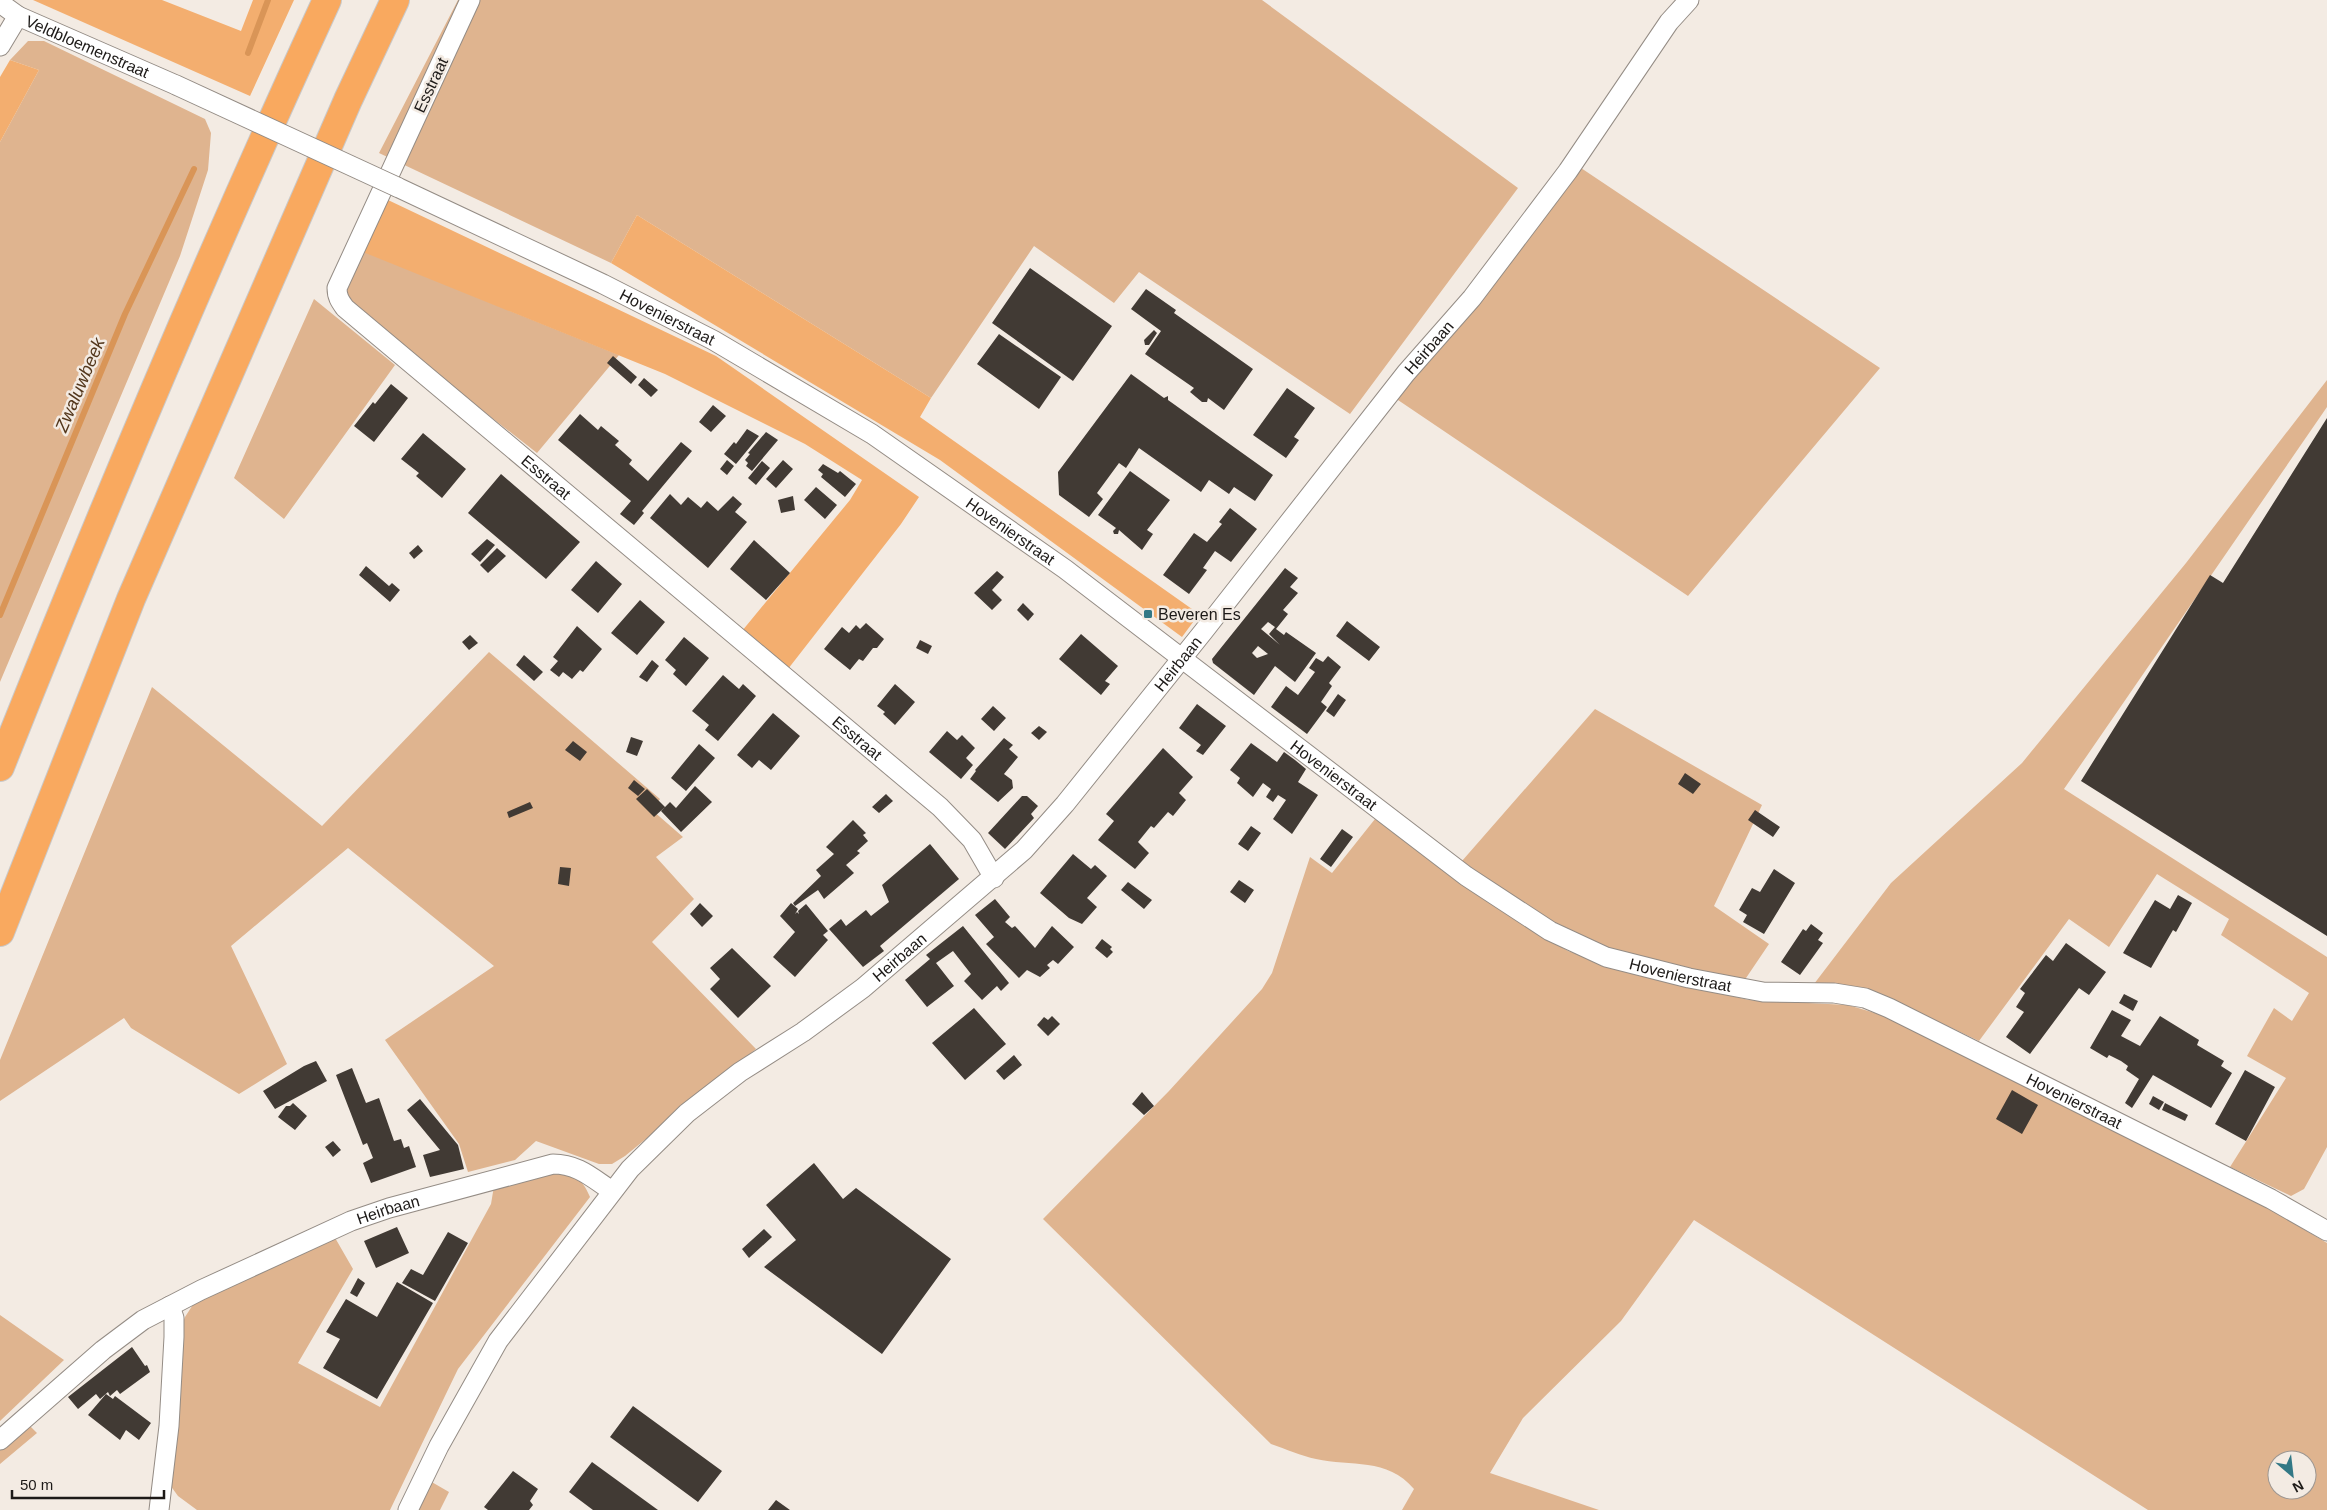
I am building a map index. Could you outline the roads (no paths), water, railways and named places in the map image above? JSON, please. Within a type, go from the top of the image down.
[{"type":"highway","points":[[0,767],[76,574],[165,363],[327,0]]},
{"type":"highway","points":[[0,932],[131,599],[344,109],[395,0]]},
{"type":"street","name":"Esstraat","points":[[470,0],[337,288],[340,301],[345,308],[940,807],[972,840],[994,878]]},
{"type":"street","name":"Heirbaan","points":[[408,1510],[439,1446],[498,1341],[630,1169],[688,1113],[740,1072],[803,1032],[863,988],[994,878],[1024,850],[1065,804],[1406,373],[1472,298],[1568,171],[1664,30],[1689,0]]},
{"type":"street","name":"Veldbloemenstraat","points":[[0,3],[18,16],[176,85],[397,186]]},
{"type":"street","points":[[0,46],[18,16]]},
{"type":"street","name":"Hovenierstraat","points":[[397,186],[603,284],[705,336],[872,434],[1065,569],[1466,876],[1550,931],[1606,957],[1689,978],[1763,992],[1834,993],[1865,998],[1881,1004],[2271,1199],[2327,1231]]},
{"type":"street","name":"Heirbaan","points":[[0,1440],[103,1350],[143,1320],[351,1221],[389,1208],[538,1166],[568,1164],[580,1169],[612,1191]]},
{"type":"street","points":[[159,1510],[169,1426],[174,1347],[174,1318],[170,1306]]},
{"type":"waterway","name":"Zwaluwbeek","points":[[248,53],[268,0]]},
{"type":"waterway","name":"Zwaluwbeek","points":[[0,615],[125,314],[194,169]]},
{"type":"place","name":"Beveren Es","points":[[1148,614]]}]
